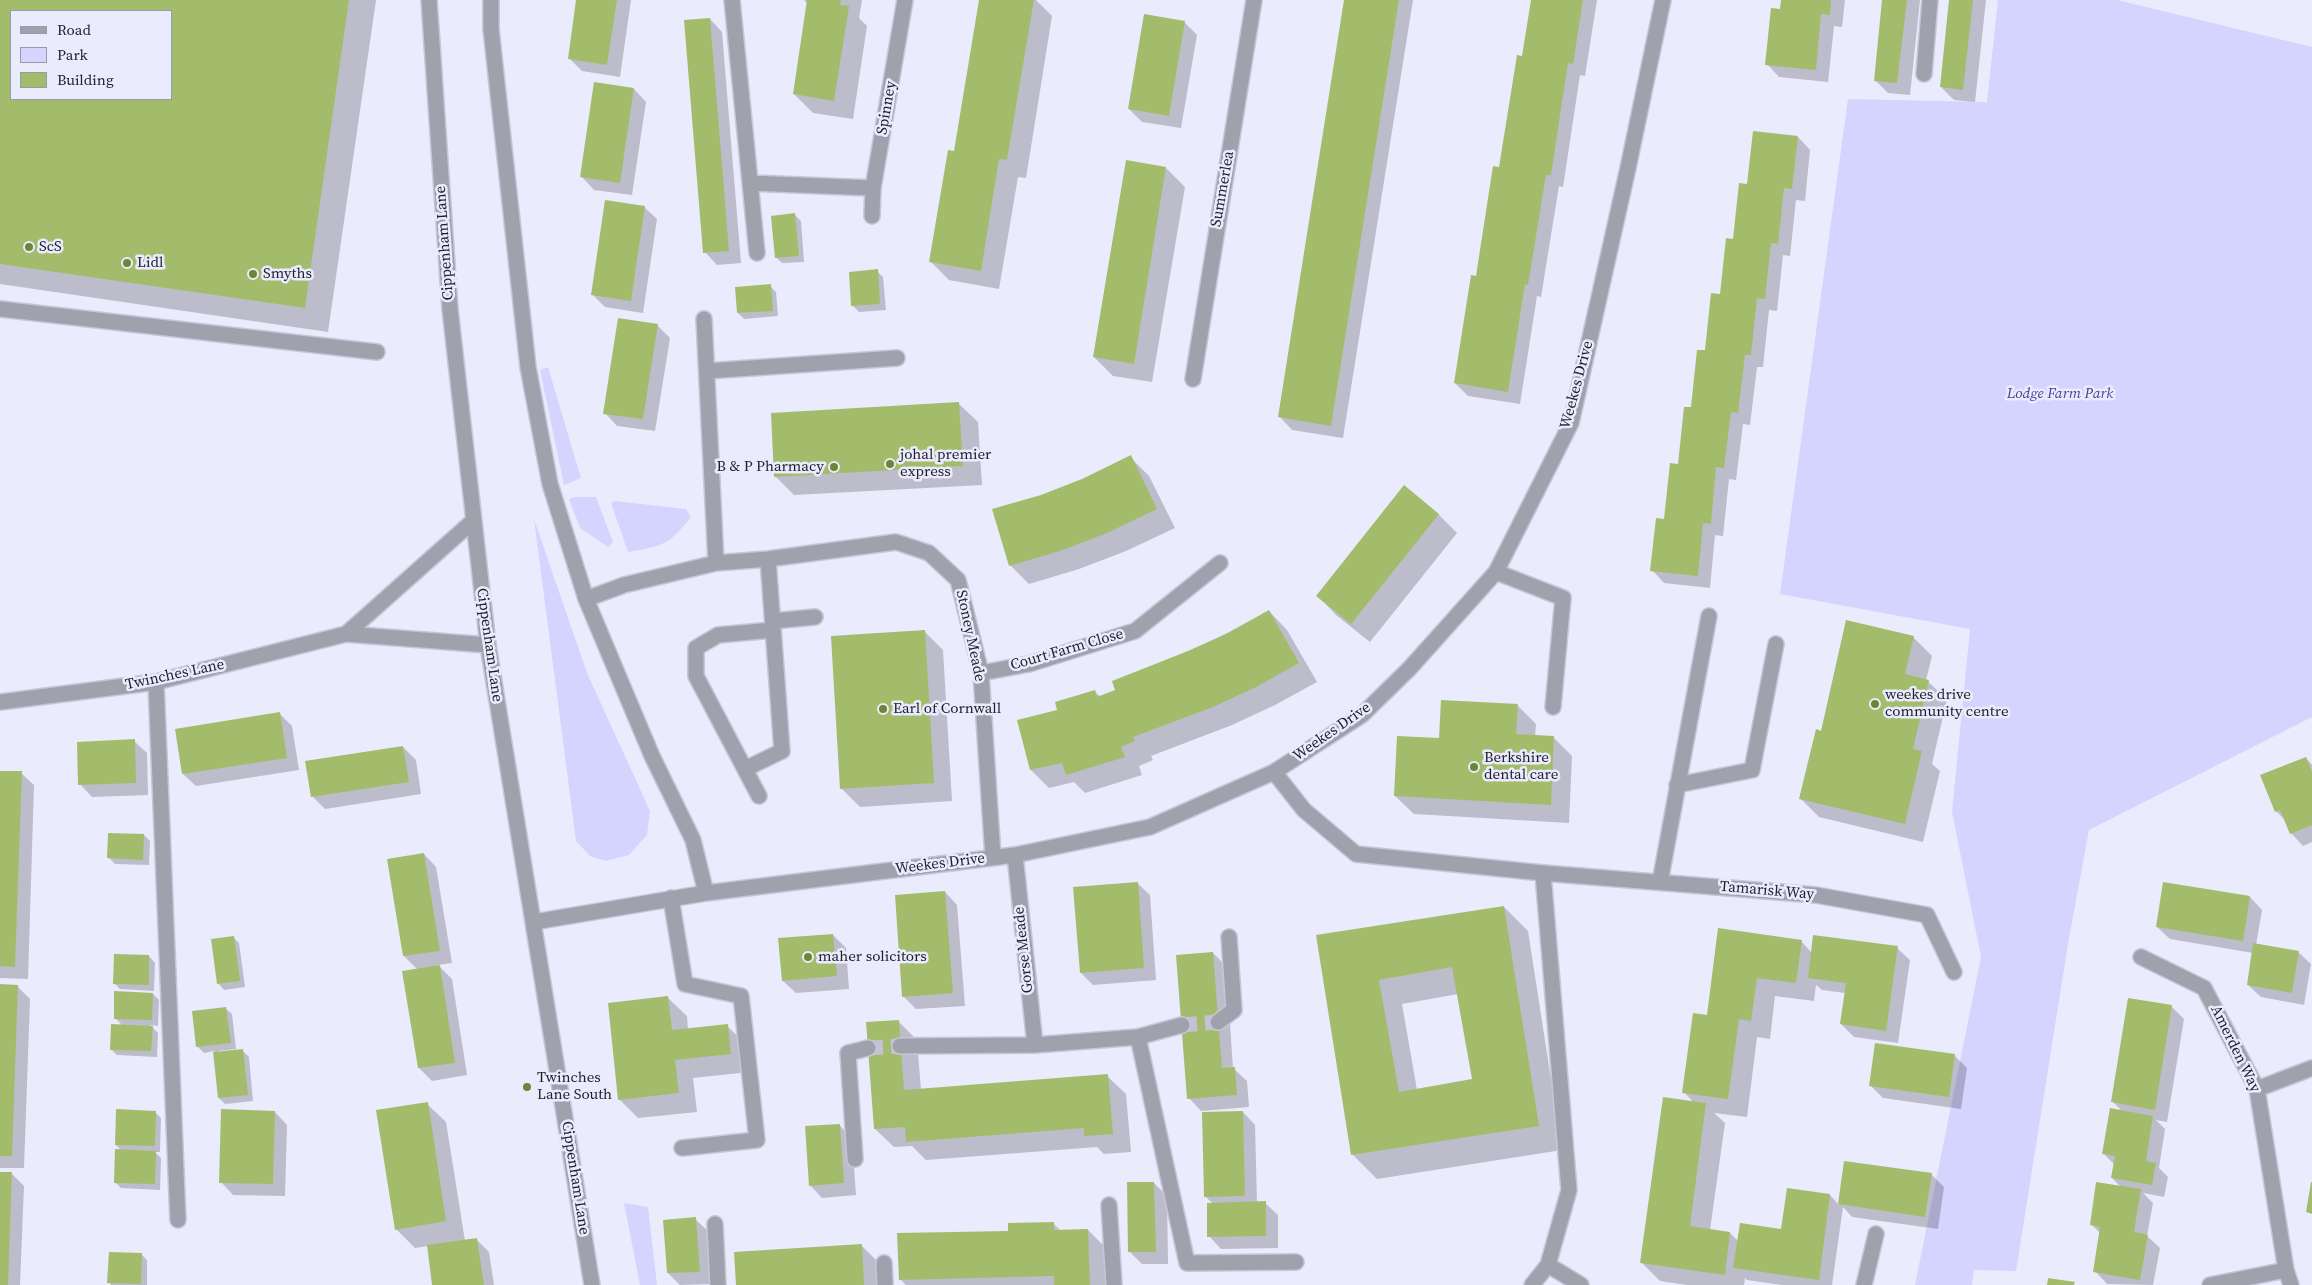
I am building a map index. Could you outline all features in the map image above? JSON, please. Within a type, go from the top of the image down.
[{"type":"street","name":"Cippenham Lane","points":[[429,0],[450,309],[488,645],[592,1285]]},
{"type":"street","points":[[490,0],[491,29],[528,367],[550,484],[586,599],[652,756],[693,840],[706,893]]},
{"type":"street","points":[[732,0],[756,253]]},
{"type":"street","name":"Spinney","points":[[872,216],[873,188],[905,0]]},
{"type":"street","name":"Summerlea","points":[[1193,379],[1254,0]]},
{"type":"street","name":"Weekes Drive","points":[[534,922],[706,893],[1015,855],[1150,827],[1274,772],[1362,715],[1410,668],[1496,572],[1571,423],[1628,168],[1663,0]]},
{"type":"street","points":[[1924,74],[1930,0]]},
{"type":"street","points":[[750,183],[873,188]]},
{"type":"street","points":[[0,309],[377,352]]},
{"type":"street","points":[[704,319],[716,563]]},
{"type":"street","points":[[707,371],[897,358]]},
{"type":"street","name":"Twinches Lane","points":[[346,634],[473,521]]},
{"type":"street","name":"Stoney Meade","points":[[586,599],[624,585],[716,563],[768,559],[896,542],[928,553],[958,580],[981,672],[994,857]]},
{"type":"street","points":[[745,769],[782,751],[768,559]]},
{"type":"street","name":"Court Farm Close","points":[[981,672],[1029,664],[1135,631],[1220,563]]},
{"type":"street","points":[[1496,572],[1563,598],[1553,707]]},
{"type":"street","points":[[759,796],[696,676],[696,648],[718,635],[773,626],[815,616]]},
{"type":"street","points":[[1660,882],[1709,616]]},
{"type":"street","name":"Twinches Lane","points":[[0,702],[156,682],[346,634],[488,645]]},
{"type":"street","points":[[1677,785],[1752,770],[1776,644]]},
{"type":"street","points":[[156,682],[178,1220]]},
{"type":"street","name":"Tamarisk Way","points":[[1274,772],[1304,810],[1356,854],[1543,873],[1816,895],[1927,915],[1954,972]]},
{"type":"street","name":"Gorse Meade","points":[[1015,855],[1035,1045]]},
{"type":"street","points":[[1532,1285],[1548,1265],[1569,1190],[1543,873]]},
{"type":"street","points":[[671,898],[685,984],[741,996],[757,1140],[682,1148]]},
{"type":"street","points":[[1218,1022],[1234,1010],[1229,937]]},
{"type":"street","name":"Amerden Way","points":[[2141,957],[2204,988],[2257,1089],[2286,1270],[2292,1285]]},
{"type":"street","points":[[900,1046],[1035,1045],[1138,1038],[1182,1024]]},
{"type":"street","points":[[1138,1038],[1187,1263],[1296,1262]]},
{"type":"street","points":[[855,1159],[848,1053],[868,1048]]},
{"type":"street","points":[[2257,1089],[2312,1068]]},
{"type":"street","points":[[1109,1205],[1114,1285]]},
{"type":"street","points":[[715,1224],[718,1285]]},
{"type":"street","points":[[1864,1285],[1876,1234]]},
{"type":"street","points":[[884,1262],[885,1285]]},
{"type":"street","points":[[1548,1265],[1581,1285]]},
{"type":"street","points":[[2210,1285],[2286,1270]]},
{"type":"green space","name":"Lodge Farm Park","points":[[1998,0],[2117,0],[2312,47],[2312,717],[2089,830],[2068,944],[2016,1271],[1974,1270],[1972,1285],[1915,1285],[1981,957],[1952,812],[1970,629],[1780,594],[1848,99],[1987,102]]},
{"type":"green space","points":[[548,367],[581,478],[564,485],[540,370]]},
{"type":"green space","points":[[574,497],[596,497],[613,542],[608,547],[580,528],[569,499]]},
{"type":"green space","points":[[615,501],[686,509],[691,517],[671,539],[664,543],[628,552],[611,503]]},
{"type":"green space","points":[[534,519],[587,673],[650,811],[647,835],[629,855],[606,861],[590,856],[576,841]]},
{"type":"green space","points":[[624,1203],[648,1207],[657,1285],[640,1285]]},
{"type":"building","points":[[0,0],[349,0],[305,308],[0,264]]},
{"type":"building","points":[[576,0],[617,0],[607,65],[568,59]]},
{"type":"building","points":[[807,0],[841,0],[840,5],[849,6],[834,101],[793,94]]},
{"type":"building","points":[[979,0],[1034,0],[1007,160],[999,159],[981,271],[929,262],[948,150],[954,151]]},
{"type":"building","points":[[1344,0],[1399,0],[1331,426],[1278,417]]},
{"type":"building","points":[[1531,0],[1583,0],[1573,64],[1568,63],[1551,175],[1546,175],[1528,285],[1525,284],[1508,392],[1454,383],[1471,275],[1476,276],[1493,166],[1499,167],[1517,55],[1522,56]]},
{"type":"building","points":[[1781,0],[1831,0],[1830,15],[1821,14],[1816,70],[1765,65],[1771,8],[1780,9]]},
{"type":"building","points":[[1882,0],[1907,0],[1897,83],[1874,81]]},
{"type":"building","points":[[1949,0],[1973,0],[1963,90],[1940,87]]},
{"type":"building","points":[[1144,14],[1185,21],[1169,116],[1128,109]]},
{"type":"building","points":[[710,18],[729,251],[703,253],[684,20]]},
{"type":"building","points":[[594,82],[634,88],[620,183],[580,177]]},
{"type":"building","points":[[1753,131],[1798,136],[1792,189],[1784,188],[1778,244],[1771,243],[1765,299],[1757,298],[1751,355],[1745,355],[1738,413],[1731,412],[1724,468],[1716,467],[1711,524],[1703,523],[1698,576],[1650,571],[1656,518],[1664,519],[1670,463],[1678,464],[1684,407],[1691,407],[1697,350],[1705,350],[1711,293],[1720,294],[1726,238],[1733,239],[1739,183],[1747,184]]},
{"type":"building","points":[[1126,160],[1166,167],[1134,364],[1093,357]]},
{"type":"building","points":[[605,200],[645,206],[631,301],[591,295]]},
{"type":"building","points":[[795,213],[799,256],[775,258],[771,216]]},
{"type":"building","points":[[878,269],[880,304],[851,306],[849,272]]},
{"type":"building","points":[[771,284],[773,311],[737,313],[735,287]]},
{"type":"building","points":[[618,318],[658,324],[643,419],[603,414]]},
{"type":"building","points":[[959,402],[963,466],[774,477],[771,413]]},
{"type":"building","points":[[1131,455],[1157,509],[1107,533],[1060,551],[1009,566],[992,509],[1041,495],[1082,479]]},
{"type":"building","points":[[1404,485],[1439,514],[1351,624],[1316,596]]},
{"type":"building","points":[[1269,610],[1299,663],[1256,687],[1213,707],[1133,737],[1135,741],[1121,747],[1125,757],[1066,775],[1062,763],[1030,770],[1017,720],[1057,710],[1055,702],[1095,690],[1097,697],[1115,690],[1112,681],[1228,633]]},
{"type":"building","name":"weekes drive community centre","points":[[1846,620],[1914,636],[1905,674],[1929,680],[1913,749],[1922,751],[1905,824],[1799,799],[1816,729],[1821,731]]},
{"type":"building","name":"Earl of Cornwall","points":[[925,630],[934,783],[840,789],[831,636]]},
{"type":"building","name":"Berkshire dental care","points":[[1441,700],[1518,704],[1516,734],[1554,736],[1551,805],[1394,796],[1397,736],[1439,738]]},
{"type":"building","points":[[280,712],[287,758],[182,774],[175,729]]},
{"type":"building","points":[[135,739],[136,783],[78,785],[77,742]]},
{"type":"building","points":[[403,746],[409,782],[311,797],[305,761]]},
{"type":"building","points":[[2306,757],[2312,772],[2312,825],[2290,834],[2280,810],[2275,812],[2260,775]]},
{"type":"building","points":[[0,771],[22,771],[15,967],[0,966]]},
{"type":"building","points":[[108,833],[144,834],[143,860],[107,858]]},
{"type":"building","points":[[424,853],[440,951],[403,956],[387,859]]},
{"type":"building","points":[[1138,882],[1144,968],[1080,973],[1073,887]]},
{"type":"building","points":[[2163,882],[2250,896],[2243,941],[2156,927]]},
{"type":"building","points":[[945,891],[953,993],[902,997],[895,895]]},
{"type":"building","points":[[1504,906],[1539,1126],[1351,1155],[1316,935]],"holes":[[[1452,967],[1472,1079],[1399,1092],[1379,980]]]},
{"type":"building","points":[[1718,928],[1802,940],[1796,983],[1757,978],[1751,1021],[1739,1019],[1728,1099],[1682,1093],[1693,1013],[1707,1015]]},
{"type":"building","name":"maher solicitors","points":[[833,934],[837,976],[782,981],[778,938]]},
{"type":"building","points":[[1813,935],[1898,946],[1886,1031],[1840,1024],[1846,983],[1808,978]]},
{"type":"building","points":[[234,936],[240,981],[217,984],[211,939]]},
{"type":"building","points":[[2253,943],[2299,951],[2292,993],[2247,985]]},
{"type":"building","points":[[1213,952],[1222,1068],[1235,1067],[1237,1095],[1187,1099],[1176,955]]},
{"type":"building","points":[[114,954],[149,955],[149,985],[113,984]]},
{"type":"building","points":[[440,965],[455,1063],[418,1068],[402,971]]},
{"type":"building","points":[[0,984],[18,985],[12,1156],[0,1156]]},
{"type":"building","points":[[114,991],[153,993],[152,1020],[114,1019]]},
{"type":"building","points":[[668,996],[672,1030],[728,1024],[731,1054],[675,1060],[679,1093],[618,1100],[608,1003]]},
{"type":"building","points":[[2128,998],[2172,1005],[2155,1110],[2111,1102]]},
{"type":"building","points":[[226,1007],[231,1043],[196,1047],[192,1011]]},
{"type":"building","points":[[899,1020],[904,1090],[1108,1074],[1113,1134],[1084,1136],[1084,1128],[906,1142],[905,1127],[874,1129],[866,1022]]},
{"type":"building","points":[[111,1024],[153,1026],[151,1051],[110,1050]]},
{"type":"building","points":[[1875,1043],[1955,1054],[1949,1097],[1869,1086]]},
{"type":"building","points":[[243,1049],[248,1095],[218,1098],[213,1052]]},
{"type":"building","points":[[1663,1097],[1706,1103],[1690,1226],[1730,1232],[1725,1275],[1640,1263]]},
{"type":"building","points":[[428,1102],[446,1221],[395,1230],[376,1110]]},
{"type":"building","points":[[2110,1108],[2153,1116],[2146,1161],[2156,1163],[2152,1185],[2111,1178],[2115,1156],[2102,1154]]},
{"type":"building","points":[[116,1109],[156,1111],[155,1146],[115,1145]]},
{"type":"building","points":[[221,1109],[275,1111],[273,1184],[219,1183]]},
{"type":"building","points":[[1243,1111],[1245,1196],[1204,1197],[1202,1112]]},
{"type":"building","points":[[840,1124],[844,1183],[809,1186],[805,1126]]},
{"type":"building","points":[[115,1149],[156,1151],[155,1184],[114,1183]]},
{"type":"building","points":[[1844,1161],[1932,1173],[1925,1217],[1838,1204]]},
{"type":"building","points":[[0,1172],[12,1172],[8,1285],[0,1285]]},
{"type":"building","points":[[1127,1182],[1154,1182],[1156,1252],[1128,1252]]},
{"type":"building","points":[[2096,1182],[2141,1189],[2134,1232],[2148,1235],[2140,1280],[2093,1272],[2100,1227],[2090,1225]]},
{"type":"building","points":[[2312,1182],[2312,1214],[2306,1212]]},
{"type":"building","points":[[1787,1188],[1830,1194],[1819,1280],[1733,1268],[1740,1223],[1781,1229]]},
{"type":"building","points":[[1266,1201],[1266,1236],[1207,1237],[1207,1203]]},
{"type":"building","points":[[696,1217],[700,1272],[667,1273],[663,1220]]},
{"type":"building","points":[[1054,1222],[1054,1230],[1088,1229],[1090,1285],[1054,1285],[1054,1276],[899,1280],[897,1233],[1008,1231],[1008,1223]]},
{"type":"building","points":[[477,1238],[484,1285],[432,1285],[427,1245]]},
{"type":"building","points":[[862,1244],[864,1285],[736,1285],[734,1252]]},
{"type":"building","points":[[109,1252],[142,1253],[141,1284],[107,1283]]},
{"type":"building","points":[[2048,1278],[2075,1282],[2074,1285],[2047,1285]]},
{"type":"tunnel","points":[[1182,1025],[1218,1022]]},
{"type":"tunnel","points":[[868,1048],[900,1046]]},
{"type":"place","name":"ScS","points":[[29,247]]},
{"type":"place","name":"Lidl","points":[[127,263]]},
{"type":"place","name":"Smyths","points":[[253,274]]},
{"type":"place","name":"johal premier express","points":[[890,464]]},
{"type":"place","name":"B & P Pharmacy","points":[[834,467]]},
{"type":"place","name":"weekes drive community centre","points":[[1875,704]]},
{"type":"place","name":"Earl of Cornwall","points":[[883,709]]},
{"type":"place","name":"Berkshire dental care","points":[[1474,767]]},
{"type":"place","name":"maher solicitors","points":[[808,957]]},
{"type":"place","name":"Twinches Lane South","points":[[527,1087]]}]
